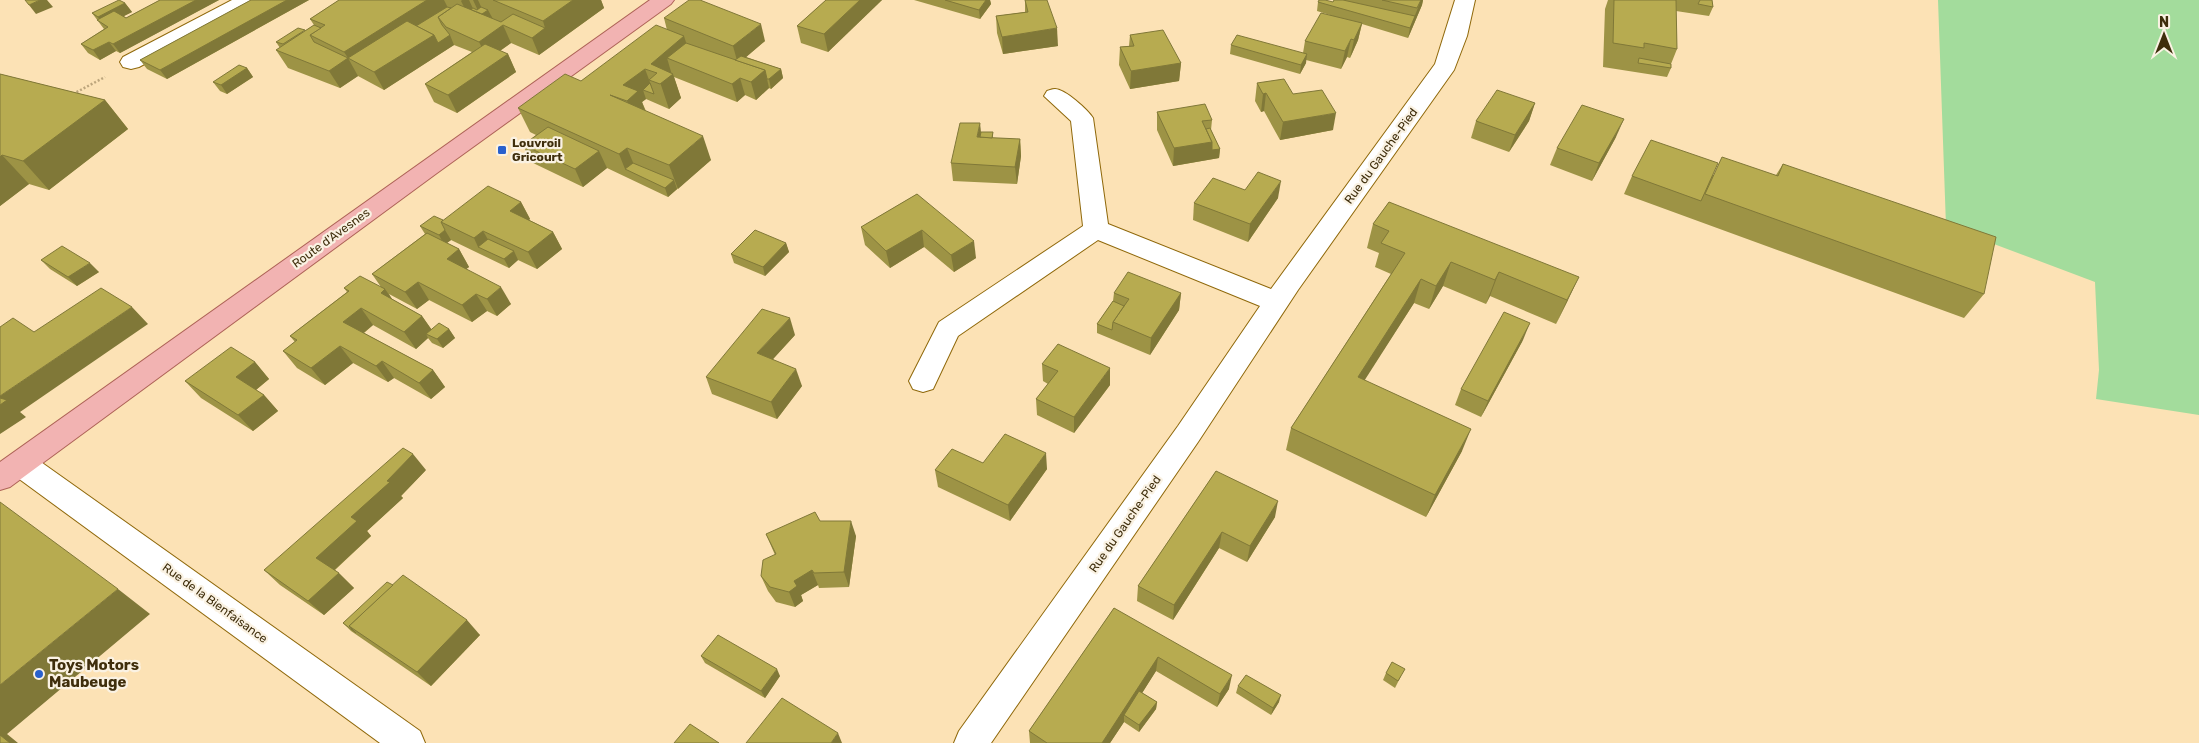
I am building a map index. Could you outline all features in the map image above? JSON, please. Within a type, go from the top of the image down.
[{"type":"main road","name":"Route d'Avesnes","points":[[11,471],[429,167],[664,0]]},
{"type":"street","points":[[131,62],[248,0]]},
{"type":"street","name":"Rue du Gauche-Pied","points":[[971,743],[1188,434],[1276,302],[1446,65],[1465,0]]},
{"type":"street","points":[[1055,96],[1082,118],[1096,229]]},
{"type":"street","points":[[1096,229],[1276,302]]},
{"type":"street","points":[[923,381],[948,329],[1096,229]]},
{"type":"street","name":"Rue de la Bienfaisance","points":[[11,471],[408,743]]},
{"type":"green space","points":[[1938,0],[2199,0],[2199,415],[2096,399],[2099,370],[2095,282],[1946,226]]},
{"type":"building","points":[[25,0],[40,0],[29,5]]},
{"type":"building","points":[[119,0],[125,3],[98,17],[92,13]]},
{"type":"building","points":[[160,0],[196,0],[113,44],[109,42],[93,50],[81,44],[108,27],[97,20],[114,11],[126,18]]},
{"type":"building","points":[[251,0],[287,0],[160,70],[140,60]]},
{"type":"building","points":[[339,0],[427,0],[344,52],[310,35],[325,25],[310,19]]},
{"type":"building","points":[[493,0],[573,0],[543,21]]},
{"type":"building","points":[[689,0],[700,0],[761,24],[733,46],[664,18]]},
{"type":"building","points":[[826,0],[860,0],[824,34],[797,26]]},
{"type":"building","points":[[945,0],[986,0],[979,10]]},
{"type":"building","points":[[1025,0],[1047,0],[1057,28],[1002,37],[996,16],[1028,12]]},
{"type":"building","points":[[1319,0],[1333,2],[1334,0],[1343,0],[1415,16],[1410,28],[1318,2]]},
{"type":"building","points":[[1382,0],[1421,0],[1417,8]]},
{"type":"building","points":[[1614,0],[1676,0],[1677,49],[1644,43],[1644,48],[1613,43]]},
{"type":"building","points":[[1700,0],[1712,0],[1713,7],[1698,4]]},
{"type":"building","points":[[457,4],[501,22],[513,14],[545,28],[532,38],[503,25],[479,42],[446,27],[438,17]]},
{"type":"building","points":[[447,7],[451,8],[438,17],[450,35],[438,43],[434,35],[416,26]]},
{"type":"building","points":[[481,7],[488,10],[482,14],[471,9],[477,10]]},
{"type":"building","points":[[1321,13],[1362,23],[1354,40],[1351,39],[1345,51],[1305,41]]},
{"type":"building","points":[[407,21],[434,35],[374,72],[348,58]]},
{"type":"building","points":[[314,25],[321,28],[310,35],[314,42],[348,58],[329,71],[276,50]]},
{"type":"building","points":[[656,25],[684,36],[651,64],[673,74],[660,84],[649,80],[657,73],[645,69],[623,85],[638,91],[627,101],[610,95],[703,136],[669,165],[627,148],[619,154],[518,108],[565,74],[581,81]]},
{"type":"building","points":[[298,28],[305,30],[283,44],[276,42]]},
{"type":"building","points":[[1163,30],[1181,63],[1131,71],[1120,47],[1134,46],[1130,35]]},
{"type":"building","points":[[1237,35],[1307,54],[1301,65],[1231,45]]},
{"type":"building","points":[[686,43],[765,70],[751,82],[740,78],[732,84],[667,58]]},
{"type":"building","points":[[485,44],[508,54],[448,95],[425,84]]},
{"type":"building","points":[[741,56],[781,69],[767,79],[765,70],[735,60]]},
{"type":"building","points":[[1639,58],[1671,64],[1671,68],[1638,63]]},
{"type":"building","points":[[239,65],[247,68],[221,85],[213,82]]},
{"type":"building","points":[[0,74],[105,100],[23,161],[2,155],[0,157]]},
{"type":"building","points":[[1284,79],[1293,94],[1322,90],[1336,113],[1283,122],[1266,93],[1263,94],[1257,83]]},
{"type":"building","points":[[650,83],[654,94],[643,90]]},
{"type":"building","points":[[1497,90],[1535,103],[1515,135],[1476,121]]},
{"type":"building","points":[[1205,104],[1212,120],[1202,121],[1212,142],[1174,148],[1157,112]]},
{"type":"building","points":[[1582,105],[1624,119],[1599,163],[1557,148]]},
{"type":"building","points":[[960,123],[980,123],[977,137],[1020,139],[1015,167],[951,163]]},
{"type":"building","points":[[548,127],[599,151],[575,169],[523,145]]},
{"type":"building","points":[[1210,128],[1220,149],[1212,150],[1212,142],[1206,129]]},
{"type":"building","points":[[981,132],[993,132],[992,138],[980,137]]},
{"type":"building","points":[[1651,140],[1718,163],[1701,201],[1632,176]]},
{"type":"building","points":[[1722,157],[1778,176],[1783,164],[1996,237],[1984,294],[1705,194]]},
{"type":"building","points":[[633,163],[674,180],[665,188],[625,169]]},
{"type":"building","points":[[1258,172],[1281,181],[1250,224],[1194,203],[1213,178],[1245,190]]},
{"type":"building","points":[[488,186],[521,202],[510,211],[553,232],[528,252],[483,231],[474,238],[441,222]]},
{"type":"building","points":[[917,194],[974,241],[951,255],[922,230],[886,251],[861,227]]},
{"type":"building","points":[[1389,202],[1579,277],[1567,300],[1499,272],[1495,280],[1451,262],[1436,286],[1421,279],[1358,377],[1471,429],[1435,495],[1291,428],[1405,253],[1381,243],[1389,231],[1373,224]]},
{"type":"building","points":[[434,216],[443,220],[441,222],[445,230],[439,235],[420,226]]},
{"type":"building","points":[[755,230],[786,243],[763,267],[731,254]]},
{"type":"building","points":[[427,233],[459,249],[447,259],[501,287],[487,299],[476,294],[462,305],[418,282],[405,292],[372,274]]},
{"type":"building","points":[[488,239],[514,251],[504,259],[478,247]]},
{"type":"building","points":[[62,246],[90,263],[68,277],[41,260]]},
{"type":"building","points":[[1128,272],[1181,293],[1151,338],[1113,322],[1129,299],[1114,293]]},
{"type":"building","points":[[360,276],[385,289],[381,293],[422,316],[404,332],[361,308],[343,322],[433,370],[419,383],[382,361],[376,366],[340,346],[311,368],[283,351],[297,340],[290,336],[349,291],[344,288]]},
{"type":"building","points":[[101,288],[132,307],[0,396],[0,327],[13,318],[34,332]]},
{"type":"building","points":[[1113,301],[1124,306],[1113,322],[1112,330],[1097,324]]},
{"type":"building","points":[[762,309],[790,318],[757,353],[796,369],[771,402],[706,377]]},
{"type":"building","points":[[1504,312],[1530,323],[1488,401],[1461,389]]},
{"type":"building","points":[[439,323],[449,329],[437,339],[426,334]]},
{"type":"building","points":[[1058,344],[1110,368],[1074,417],[1036,399],[1058,371],[1042,364]]},
{"type":"building","points":[[231,347],[255,362],[236,377],[264,395],[238,415],[185,381]]},
{"type":"building","points":[[0,398],[7,400],[0,405]]},
{"type":"building","points":[[1005,434],[1046,453],[1008,505],[935,470],[952,449],[983,463]]},
{"type":"building","points":[[403,448],[413,454],[387,481],[390,482],[351,517],[357,521],[316,558],[339,573],[308,601],[264,570]]},
{"type":"building","points":[[1216,471],[1278,501],[1250,546],[1222,532],[1174,605],[1138,586]]},
{"type":"building","points":[[0,502],[118,589],[0,685]]},
{"type":"building","points":[[815,512],[820,521],[851,521],[844,572],[814,573],[812,570],[794,581],[797,586],[789,592],[770,587],[761,576],[763,560],[776,554],[766,534]]},
{"type":"building","points":[[403,575],[467,620],[417,672],[349,626]]},
{"type":"building","points":[[387,582],[393,585],[349,626],[356,633],[343,623]]},
{"type":"building","points":[[1114,608],[1232,675],[1220,694],[1158,657],[1102,743],[1047,743],[1029,731]]},
{"type":"building","points":[[718,635],[777,669],[761,691],[701,656]]},
{"type":"building","points":[[1392,662],[1405,669],[1398,681],[1386,673]]},
{"type":"building","points":[[1246,675],[1281,695],[1273,708],[1238,686]]},
{"type":"building","points":[[1139,691],[1157,702],[1139,725],[1124,715]]},
{"type":"building","points":[[782,698],[838,733],[831,743],[746,743]]},
{"type":"building","points":[[690,724],[719,743],[674,743]]},
{"type":"building","points":[[0,735],[10,743],[0,743]]},
{"type":"place","name":"Louvroil Gricourt","points":[[502,150]]},
{"type":"place","name":"Toys Motors Maubeuge","points":[[39,674]]}]
